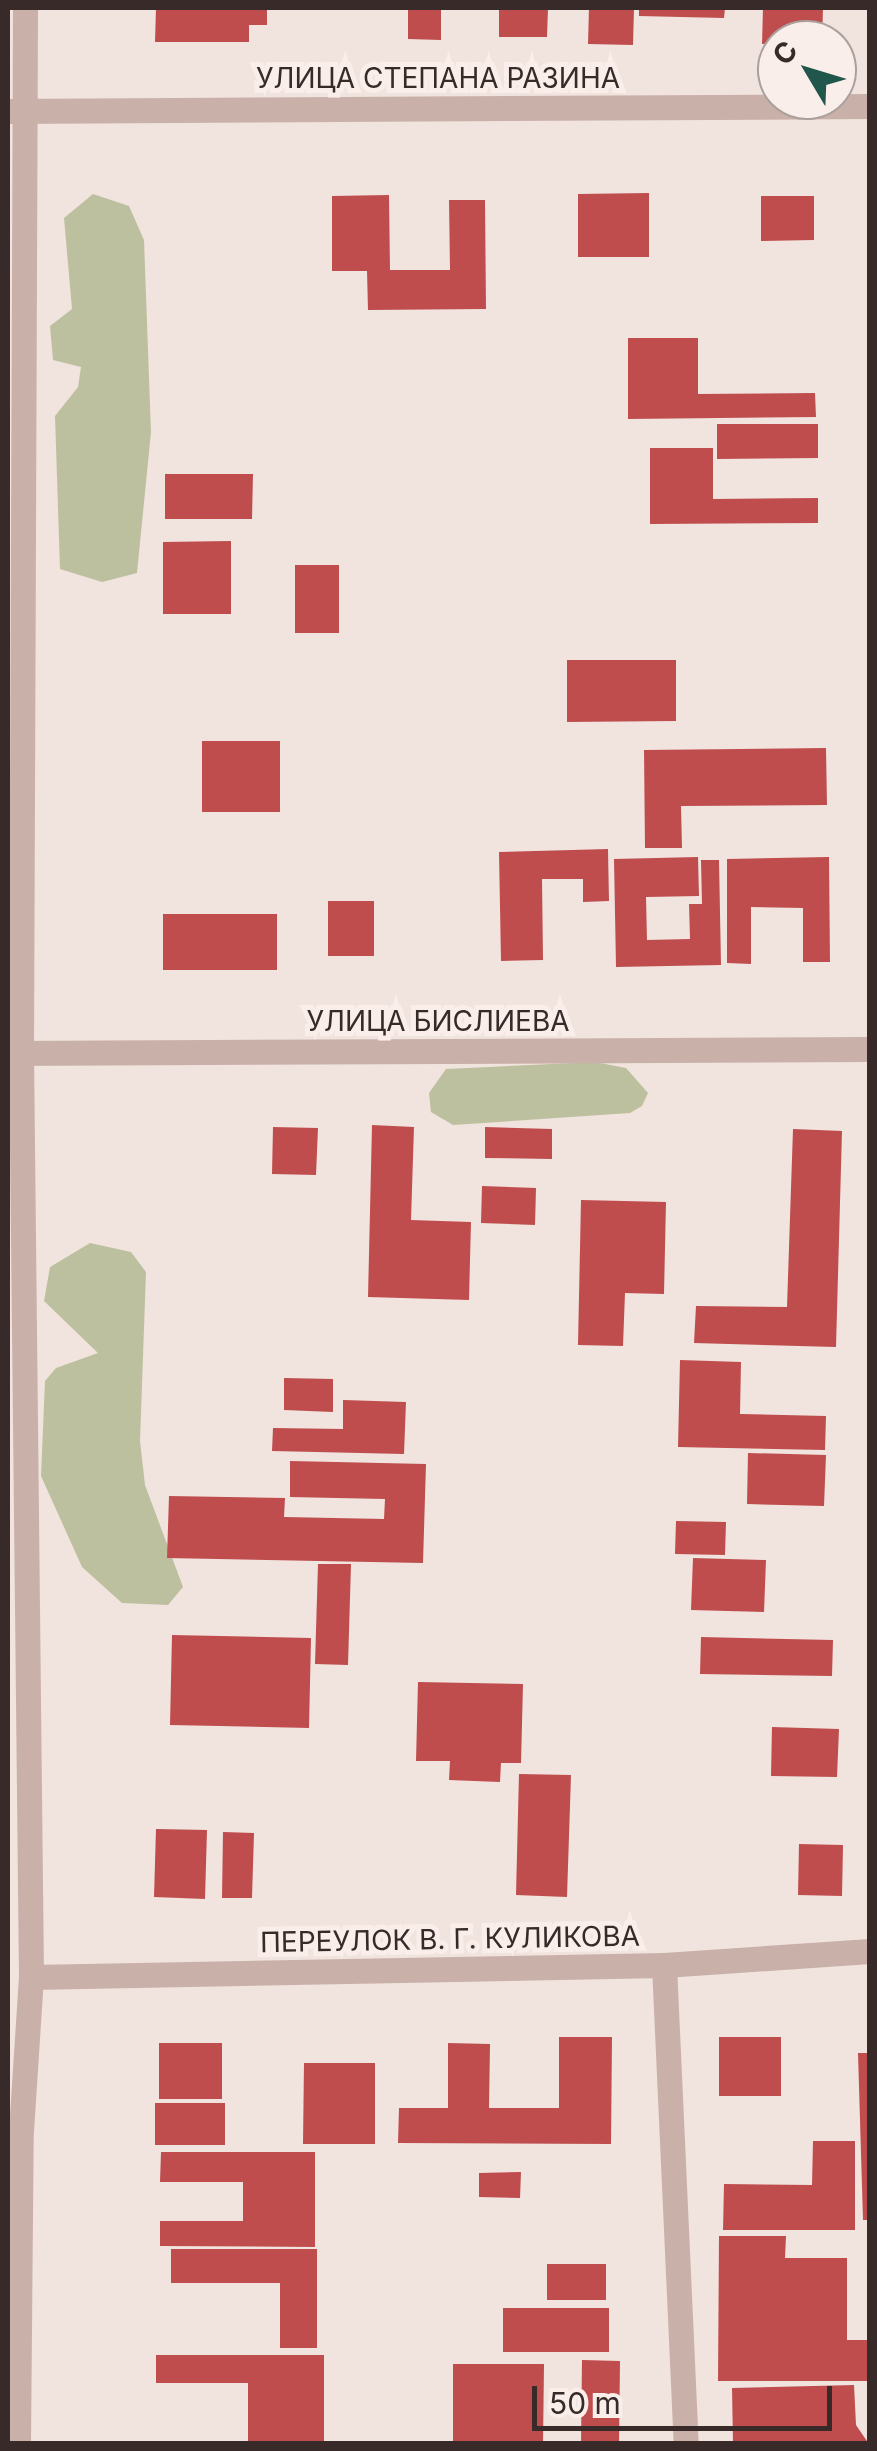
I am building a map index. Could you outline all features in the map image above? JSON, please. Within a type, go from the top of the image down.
[{"type":"street","points":[[18,2444],[14,2131],[31,1977],[16,1596],[14,1053],[16,111],[25,8]]},
{"type":"street","name":"УЛИЦА СТЕПАНА РАЗИНА","points":[[16,111],[870,106]]},
{"type":"street","name":"УЛИЦА БИСЛИЕВА","points":[[14,1053],[870,1049]]},
{"type":"street","name":"ПЕРЕУЛОК В. Г. КУЛИКОВА","points":[[31,1977],[664,1965],[870,1951]]},
{"type":"street","points":[[664,1965],[686,2444]]},
{"type":"green space","points":[[93,194],[129,206],[144,240],[151,432],[137,573],[102,582],[60,569],[55,416],[78,387],[81,367],[53,360],[50,326],[72,309],[64,218]]},
{"type":"green space","points":[[595,1062],[626,1068],[648,1093],[642,1106],[630,1113],[453,1125],[431,1112],[429,1093],[446,1069]]},
{"type":"green space","points":[[90,1243],[131,1252],[146,1272],[140,1441],[145,1485],[183,1587],[168,1605],[122,1603],[82,1567],[41,1476],[45,1381],[56,1368],[98,1353],[44,1301],[50,1267]]},
{"type":"building","points":[[156,8],[267,8],[267,25],[249,25],[249,42],[155,42]]},
{"type":"building","points":[[408,8],[441,8],[441,40],[408,39]]},
{"type":"building","points":[[499,8],[548,8],[547,37],[499,37]]},
{"type":"building","points":[[589,8],[634,8],[633,45],[588,44]]},
{"type":"building","points":[[639,8],[725,8],[724,18],[639,16]]},
{"type":"building","points":[[763,8],[823,8],[823,20],[763,20]]},
{"type":"building","points":[[649,193],[649,257],[578,257],[578,194]]},
{"type":"building","points":[[389,195],[390,270],[450,270],[449,200],[485,200],[486,309],[368,310],[367,271],[332,271],[332,196]]},
{"type":"building","points":[[761,196],[814,196],[814,240],[761,241]]},
{"type":"building","points":[[628,338],[698,338],[698,394],[815,393],[816,417],[628,419]]},
{"type":"building","points":[[717,424],[818,424],[818,458],[717,459]]},
{"type":"building","points":[[650,448],[713,448],[713,499],[818,498],[818,523],[650,524]]},
{"type":"building","points":[[165,474],[253,474],[252,519],[165,519]]},
{"type":"building","points":[[231,541],[231,614],[163,614],[163,542]]},
{"type":"building","points":[[295,565],[339,565],[339,633],[295,633]]},
{"type":"building","points":[[567,660],[676,660],[676,721],[567,722]]},
{"type":"building","points":[[202,741],[280,741],[280,812],[202,812]]},
{"type":"building","points":[[826,748],[827,805],[681,806],[682,848],[645,848],[644,750]]},
{"type":"building","points":[[608,849],[609,901],[583,902],[583,879],[542,879],[543,960],[501,961],[499,852]]},
{"type":"building","points":[[698,857],[699,896],[646,897],[647,940],[690,939],[689,904],[702,904],[701,860],[719,860],[721,965],[616,967],[614,859]]},
{"type":"building","points":[[829,857],[830,962],[803,962],[803,908],[751,907],[751,964],[727,963],[727,859]]},
{"type":"building","points":[[328,901],[374,901],[374,956],[328,956]]},
{"type":"building","points":[[163,914],[277,914],[277,970],[163,970]]},
{"type":"building","points":[[372,1125],[414,1127],[411,1220],[471,1222],[469,1300],[368,1297]]},
{"type":"building","points":[[273,1127],[318,1128],[316,1175],[272,1174]]},
{"type":"building","points":[[485,1127],[552,1129],[552,1159],[485,1158]]},
{"type":"building","points":[[793,1129],[842,1131],[836,1347],[694,1343],[696,1306],[787,1307]]},
{"type":"building","points":[[482,1186],[536,1188],[535,1225],[481,1223]]},
{"type":"building","points":[[581,1200],[666,1202],[664,1294],[625,1293],[623,1346],[578,1345]]},
{"type":"building","points":[[680,1360],[741,1362],[740,1414],[826,1416],[825,1450],[678,1447]]},
{"type":"building","points":[[284,1378],[333,1379],[333,1412],[284,1410]]},
{"type":"building","points":[[343,1400],[406,1402],[404,1454],[272,1451],[273,1428],[343,1429]]},
{"type":"building","points":[[748,1453],[826,1455],[824,1506],[747,1504]]},
{"type":"building","points":[[290,1461],[426,1464],[423,1563],[167,1558],[169,1496],[285,1498],[284,1517],[384,1519],[385,1499],[290,1497]]},
{"type":"building","points":[[676,1521],[726,1522],[725,1555],[675,1554]]},
{"type":"building","points":[[693,1558],[766,1560],[764,1612],[691,1610]]},
{"type":"building","points":[[318,1564],[351,1564],[348,1665],[315,1664]]},
{"type":"building","points":[[172,1635],[311,1638],[309,1728],[170,1725]]},
{"type":"building","points":[[701,1637],[833,1640],[832,1676],[700,1674]]},
{"type":"building","points":[[418,1682],[523,1684],[521,1763],[501,1763],[500,1782],[449,1780],[450,1761],[416,1761]]},
{"type":"building","points":[[772,1727],[839,1729],[837,1777],[771,1776]]},
{"type":"building","points":[[519,1774],[571,1775],[567,1897],[516,1895]]},
{"type":"building","points":[[156,1829],[207,1830],[205,1899],[154,1897]]},
{"type":"building","points":[[223,1832],[254,1833],[252,1898],[222,1898]]},
{"type":"building","points":[[799,1844],[843,1845],[842,1896],[798,1895]]},
{"type":"building","points":[[559,2037],[612,2037],[611,2144],[398,2143],[399,2108],[448,2108],[448,2043],[490,2044],[489,2108],[559,2108]]},
{"type":"building","points":[[719,2037],[781,2037],[781,2096],[719,2096]]},
{"type":"building","points":[[159,2043],[222,2043],[222,2099],[159,2099]]},
{"type":"building","points":[[858,2053],[870,2053],[870,2220],[863,2220]]},
{"type":"building","points":[[304,2063],[375,2063],[375,2144],[303,2144]]},
{"type":"building","points":[[155,2103],[225,2103],[225,2145],[155,2145]]},
{"type":"building","points":[[813,2141],[855,2141],[855,2230],[723,2230],[724,2184],[812,2185]]},
{"type":"building","points":[[161,2152],[315,2152],[315,2247],[160,2246],[160,2221],[243,2221],[243,2182],[160,2182]]},
{"type":"building","points":[[521,2172],[520,2198],[479,2197],[479,2173]]},
{"type":"building","points":[[719,2236],[786,2236],[785,2258],[847,2258],[847,2340],[870,2340],[870,2381],[718,2381]]},
{"type":"building","points":[[171,2249],[317,2249],[317,2348],[280,2348],[280,2283],[171,2283]]},
{"type":"building","points":[[547,2264],[606,2264],[606,2300],[547,2300]]},
{"type":"building","points":[[503,2308],[609,2308],[609,2352],[503,2352]]},
{"type":"building","points":[[156,2355],[324,2355],[324,2444],[248,2443],[248,2383],[156,2383]]},
{"type":"building","points":[[582,2360],[620,2361],[619,2444],[581,2444]]},
{"type":"building","points":[[453,2364],[544,2364],[543,2444],[453,2444]]},
{"type":"building","points":[[854,2385],[856,2425],[869,2444],[733,2444],[732,2388]]}]
